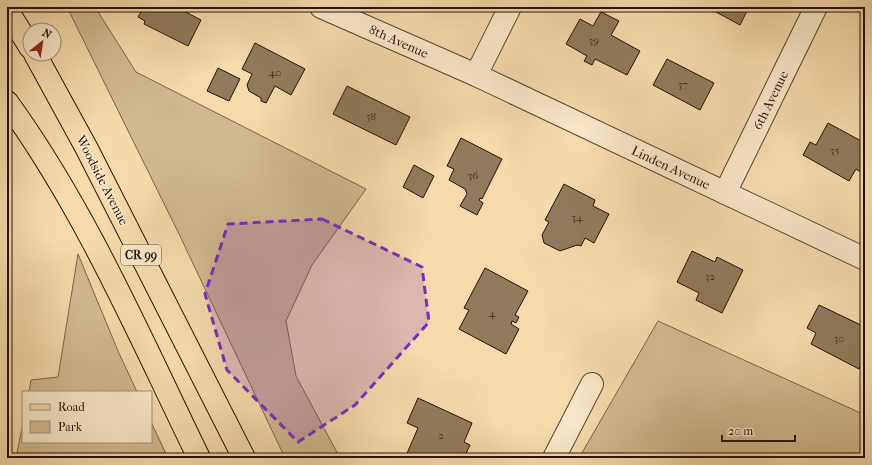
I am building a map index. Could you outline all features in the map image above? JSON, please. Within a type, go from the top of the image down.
[{"type":"main road","points":[[7,10],[22,34]]},
{"type":"main road","name":"Woodside Avenue","points":[[39,62],[87,149],[244,458]]},
{"type":"main road","name":"CR 99","points":[[7,102],[23,123],[72,204],[109,272],[199,458]]},
{"type":"street","name":"8th Avenue","points":[[321,7],[476,75]]},
{"type":"street","points":[[476,75],[510,7]]},
{"type":"street","name":"6th Avenue","points":[[725,193],[816,7]]},
{"type":"street","name":"Linden Avenue","points":[[476,75],[865,259]]},
{"type":"street","points":[[554,458],[592,384]]},
{"type":"highlighted area","points":[[322,219],[422,267],[429,322],[355,405],[298,442],[227,370],[205,294],[228,224]]},
{"type":"green space","points":[[67,7],[95,7],[136,72],[366,189],[312,265],[286,321],[296,376],[340,458],[285,458],[180,236]]},
{"type":"green space","points":[[78,254],[118,351],[137,391],[29,391],[31,380],[58,377]]},
{"type":"green space","points":[[658,321],[865,415],[865,458],[579,458]]},
{"type":"green space","points":[[152,424],[168,458],[16,458],[22,428],[22,443],[152,443]]},
{"type":"building","points":[[151,7],[176,7],[201,20],[188,46],[144,24],[145,21],[138,17],[143,8],[149,11]]},
{"type":"building","points":[[719,7],[749,7],[740,25],[716,12]]},
{"type":"building","points":[[601,12],[619,21],[611,35],[640,51],[627,75],[595,59],[592,65],[584,61],[587,56],[566,44],[580,19],[593,26]]},
{"type":"building","points":[[255,43],[305,69],[291,95],[275,86],[266,103],[261,101],[261,98],[249,91],[247,85],[252,74],[242,69]]},
{"type":"building","points":[[667,59],[714,83],[700,110],[653,85]]},
{"type":"building","points":[[218,68],[240,79],[229,101],[207,91]]},
{"type":"building","points":[[347,86],[410,117],[396,145],[333,114]]},
{"type":"building","points":[[828,123],[865,143],[865,175],[856,169],[849,181],[803,155],[810,142],[816,145]]},
{"type":"building","points":[[461,138],[502,159],[482,199],[480,198],[479,200],[483,203],[477,215],[460,206],[467,194],[465,189],[449,180],[454,169],[447,166]]},
{"type":"building","points":[[414,165],[434,176],[423,198],[403,187]]},
{"type":"building","points":[[564,184],[595,200],[593,206],[609,214],[594,243],[585,238],[581,246],[577,245],[560,251],[544,243],[542,235],[549,222],[545,220]]},
{"type":"building","points":[[692,251],[715,262],[717,257],[743,270],[722,313],[696,300],[699,293],[677,282]]},
{"type":"building","points":[[485,268],[528,291],[515,315],[519,317],[516,323],[512,321],[511,324],[519,329],[506,354],[459,329],[469,310],[464,308]]},
{"type":"building","points":[[819,305],[865,327],[865,356],[859,369],[811,344],[816,333],[807,328]]},
{"type":"building","points":[[418,398],[472,423],[464,442],[470,445],[464,458],[405,458],[418,428],[407,423]]}]
